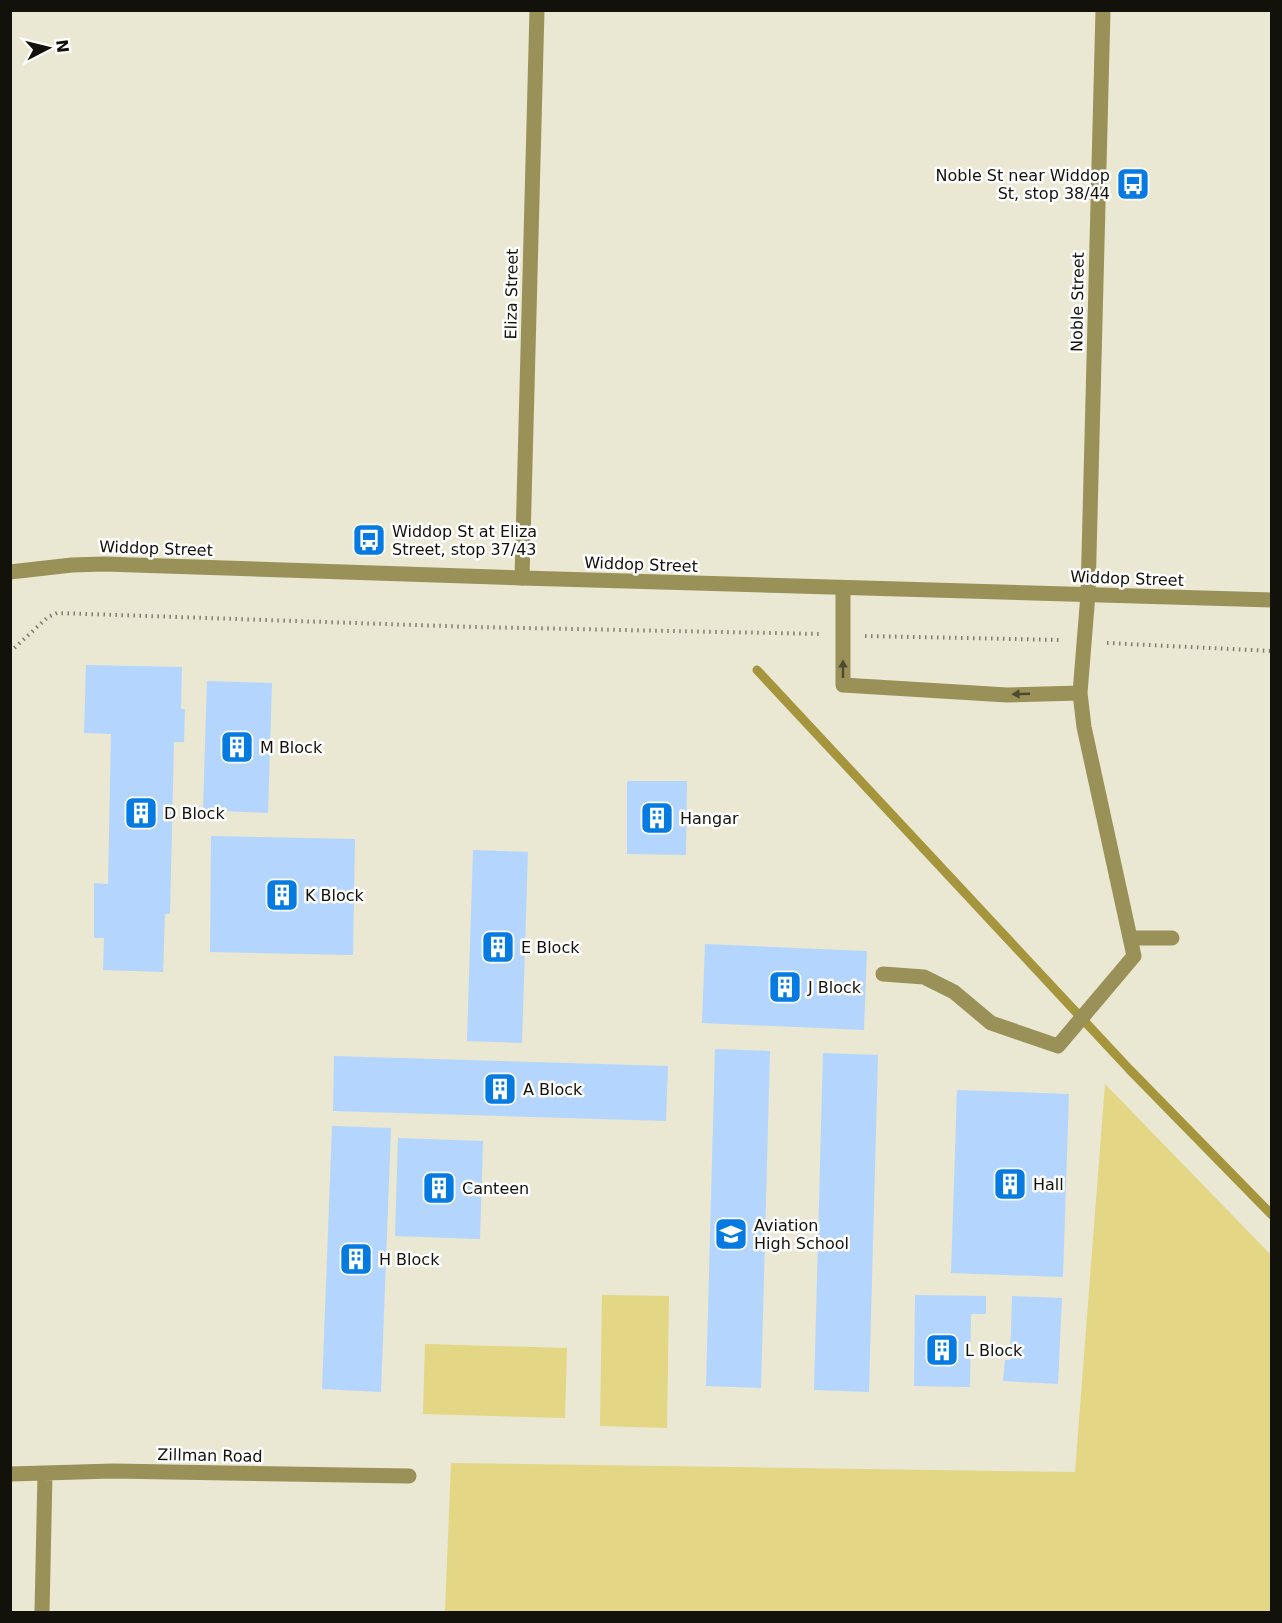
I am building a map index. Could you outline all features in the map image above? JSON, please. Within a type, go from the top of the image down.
[{"type":"street","name":"Eliza Street","points":[[522,578],[537,10]]},
{"type":"street","name":"Noble Street","points":[[1102,10],[1088,594],[1080,693],[1084,727],[1131,938]]},
{"type":"street","name":"Widdop Street","points":[[10,572],[104,564],[1272,600]]},
{"type":"street","points":[[843,588],[843,685],[1006,695],[1080,693]]},
{"type":"street","points":[[883,974],[924,976],[954,992],[992,1023],[1058,1046],[1134,956],[1131,938],[1172,938]]},
{"type":"street","name":"Zillman Road","points":[[10,1474],[113,1471],[409,1476]]},
{"type":"street","points":[[42,1612],[45,1474]]},
{"type":"path","points":[[10,652],[48,617],[57,613],[475,627],[1084,642],[1272,651]]},
{"type":"shaded area","points":[[1105,1084],[1271,1255],[1271,1612],[445,1612],[451,1463],[1075,1472]]},
{"type":"shaded area","points":[[602,1295],[669,1296],[667,1428],[600,1426]]},
{"type":"shaded area","points":[[425,1344],[567,1348],[565,1418],[423,1414]]},
{"type":"building","name":"D Block","points":[[86,665],[182,667],[181,709],[185,709],[184,742],[174,742],[170,914],[165,914],[163,972],[103,970],[104,938],[94,938],[94,883],[108,884],[111,734],[84,733]]},
{"type":"building","name":"M Block","points":[[207,681],[272,683],[268,813],[203,810]]},
{"type":"building","name":"Hangar","points":[[627,781],[687,781],[686,855],[627,854]]},
{"type":"building","name":"K Block","points":[[211,836],[355,839],[353,955],[210,952]]},
{"type":"building","name":"E Block","points":[[473,850],[528,852],[522,1043],[467,1041]]},
{"type":"building","name":"J Block","points":[[705,944],[867,951],[864,1030],[702,1023]]},
{"type":"building","points":[[715,1049],[770,1051],[761,1388],[706,1386]]},
{"type":"building","points":[[823,1053],[878,1055],[869,1392],[814,1390]]},
{"type":"building","name":"A Block","points":[[334,1056],[668,1066],[666,1121],[333,1111]]},
{"type":"building","name":"Hall","points":[[957,1090],[1069,1094],[1063,1277],[951,1273]]},
{"type":"building","name":"H Block","points":[[332,1126],[391,1128],[381,1392],[322,1389]]},
{"type":"building","name":"Canteen","points":[[398,1138],[483,1141],[480,1239],[395,1236]]},
{"type":"building","name":"L Block","points":[[915,1295],[986,1296],[986,1314],[971,1314],[970,1387],[914,1386]]},
{"type":"building","points":[[1012,1296],[1062,1298],[1058,1384],[1003,1381],[1005,1360],[1010,1360]]},
{"type":"waterway","points":[[757,670],[1130,1070],[1272,1215]]},
{"type":"place","name":"Noble St near Widdop St, stop 38/44","points":[[1133,184]]},
{"type":"place","name":"Widdop St at Eliza Street, stop 37/43","points":[[369,540]]},
{"type":"place","name":"M Block","points":[[237,747]]},
{"type":"place","name":"D Block","points":[[141,813]]},
{"type":"place","name":"Hangar","points":[[657,818]]},
{"type":"place","name":"K Block","points":[[282,895]]},
{"type":"place","name":"E Block","points":[[498,947]]},
{"type":"place","name":"J Block","points":[[785,987]]},
{"type":"place","name":"A Block","points":[[500,1089]]},
{"type":"place","name":"Hall","points":[[1010,1184]]},
{"type":"place","name":"Canteen","points":[[439,1188]]},
{"type":"place","name":"Aviation High School","points":[[731,1234]]},
{"type":"place","name":"H Block","points":[[356,1259]]},
{"type":"place","name":"L Block","points":[[942,1350]]}]
